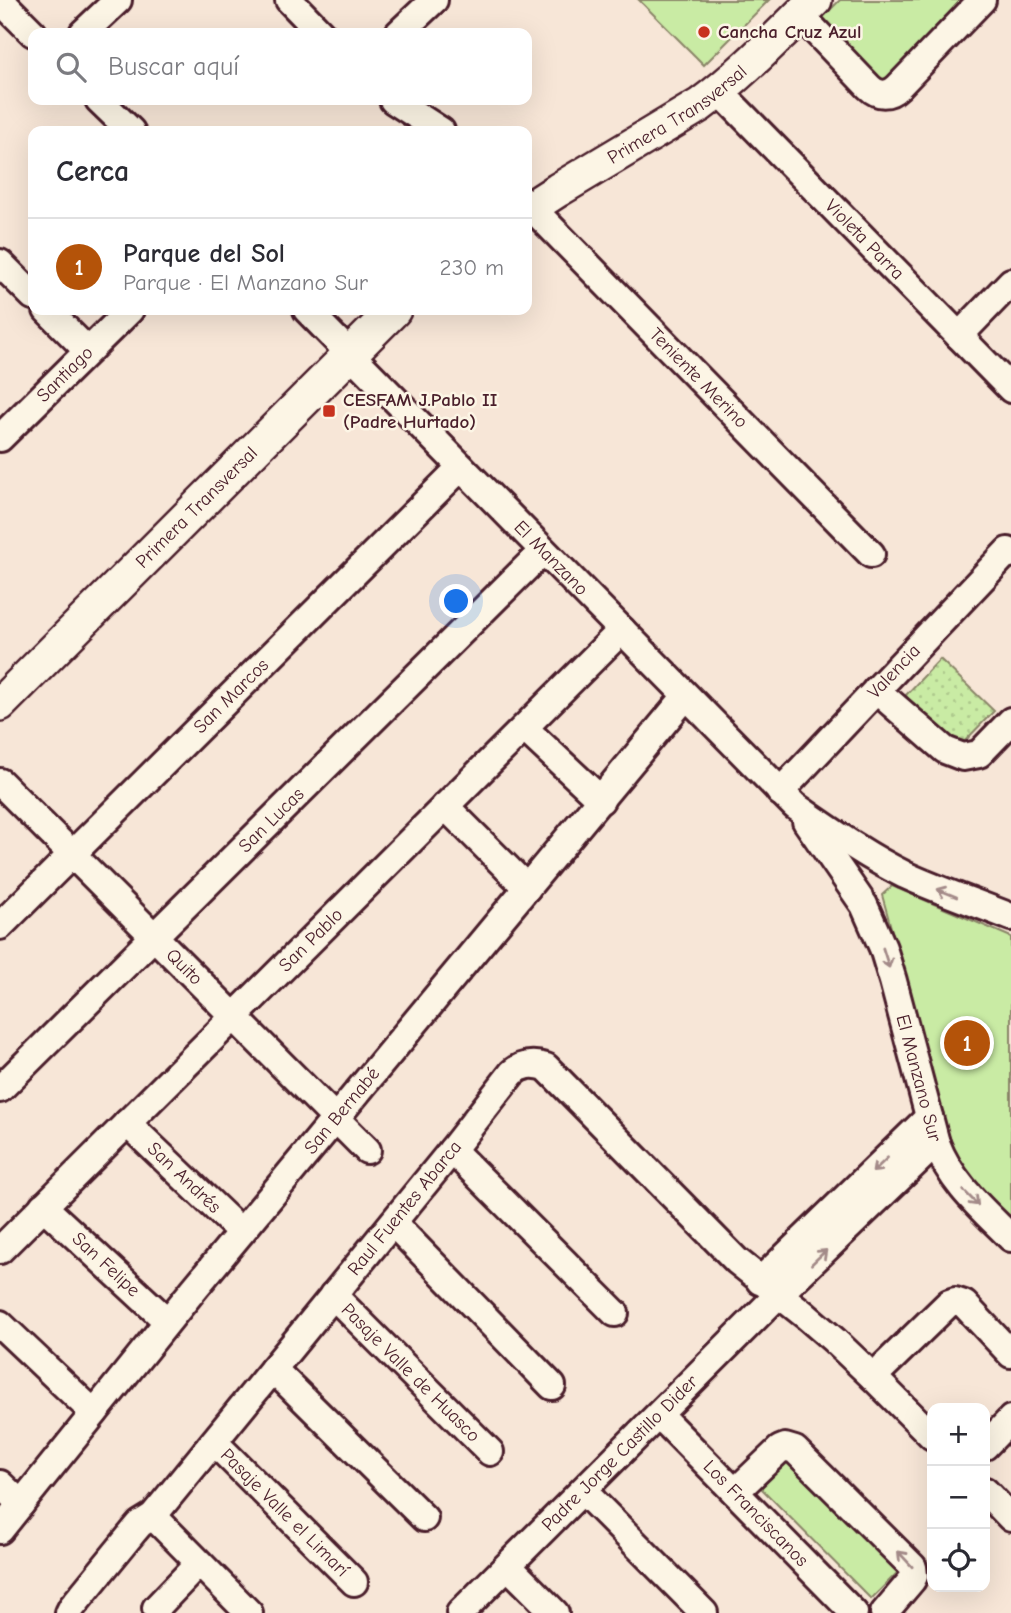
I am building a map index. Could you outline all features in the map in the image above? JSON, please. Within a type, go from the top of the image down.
[{"type":"main road","name":"Primera Transversal","points":[[532,205],[719,91],[807,7]]},
{"type":"main road","name":"Primera Transversal","points":[[0,704],[389,315]]},
{"type":"street","points":[[0,0],[28,28]]},
{"type":"street","points":[[88,28],[118,0]]},
{"type":"street","points":[[289,0],[316,28]]},
{"type":"street","points":[[404,28],[434,0]]},
{"type":"street","points":[[807,7],[869,87],[884,94],[898,87],[982,0]]},
{"type":"street","name":"Violeta Parra","points":[[719,91],[1011,389]]},
{"type":"street","points":[[104,105],[126,126]]},
{"type":"street","points":[[401,105],[433,126]]},
{"type":"street","name":"Teniente Merino","points":[[532,211],[871,554]]},
{"type":"street","points":[[0,263],[28,291]]},
{"type":"street","points":[[959,336],[1011,282]]},
{"type":"street","points":[[52,315],[88,351]]},
{"type":"street","name":"Santiago","points":[[0,438],[125,315]]},
{"type":"street","name":"El Manzano","points":[[312,315],[788,799],[859,896]]},
{"type":"street","name":"San Marcos","points":[[0,926],[461,467]]},
{"type":"street","name":"San Lucas","points":[[0,1090],[543,551]]},
{"type":"street","name":"Valencia","points":[[788,799],[876,690],[1009,553]]},
{"type":"street","name":"San Pablo","points":[[0,1250],[622,630]]},
{"type":"street","points":[[876,690],[945,750],[963,757],[979,754],[1011,721]]},
{"type":"street","name":"San Bernabé","points":[[0,1530],[167,1321],[686,696]]},
{"type":"street","points":[[524,728],[601,800]]},
{"type":"street","name":"Quito","points":[[0,782],[367,1150]]},
{"type":"street","name":"El Manzano","points":[[788,799],[886,864],[945,892],[1007,911]]},
{"type":"street","points":[[445,806],[527,888]]},
{"type":"street","points":[[859,896],[868,880],[886,864]]},
{"type":"street","name":"El Manzano Sur","points":[[859,896],[887,959],[936,1143],[959,1185],[1011,1238]]},
{"type":"street","name":"Raul Fuentes Abarca","points":[[69,1613],[134,1531],[153,1516],[214,1442],[517,1069],[531,1064],[545,1068],[728,1253],[814,1324],[927,1431]]},
{"type":"street","points":[[769,1288],[929,1117]]},
{"type":"street","name":"San Andrés","points":[[127,1123],[241,1233]]},
{"type":"street","points":[[769,1288],[936,1143]]},
{"type":"street","points":[[452,1150],[615,1313]]},
{"type":"street","name":"San Felipe","points":[[43,1206],[167,1321]]},
{"type":"street","points":[[393,1223],[552,1385]]},
{"type":"street","name":"Padre Jorge Castillo Dider","points":[[460,1613],[659,1415],[769,1288]]},
{"type":"street","name":"Pasaje Valle de Huasco","points":[[333,1296],[490,1452]]},
{"type":"street","points":[[873,1377],[949,1303],[955,1301],[964,1304],[1011,1354]]},
{"type":"street","points":[[0,1324],[94,1413]]},
{"type":"street","points":[[273,1369],[424,1518]]},
{"type":"street","name":"Los Franciscanos","points":[[659,1415],[854,1613]]},
{"type":"street","points":[[990,1441],[1011,1419]]},
{"type":"street","name":"Pasaje Valle el Limarí","points":[[214,1442],[354,1583]]},
{"type":"street","points":[[735,1492],[780,1448],[795,1450],[912,1567],[912,1580],[884,1613]]},
{"type":"street","points":[[0,1484],[21,1504]]},
{"type":"street","points":[[583,1491],[704,1613]]},
{"type":"street","points":[[990,1496],[1011,1518]]},
{"type":"street","points":[[153,1516],[249,1613]]},
{"type":"street","points":[[156,1608],[200,1563]]},
{"type":"street","points":[[508,1566],[555,1613]]},
{"type":"green space","name":"Cancha Cruz Azul","points":[[639,0],[769,0],[704,65]]},
{"type":"green space","points":[[840,0],[969,0],[894,76],[880,80],[823,17]]},
{"type":"green space","points":[[940,659],[994,711],[959,747],[905,696]]},
{"type":"green space","points":[[892,886],[1011,937],[1011,1221],[965,1175],[952,1148],[882,895]]},
{"type":"green space","points":[[792,1455],[903,1567],[871,1599],[760,1487]]},
{"type":"place","name":"Cancha Cruz Azul","points":[[704,32]]},
{"type":"place","name":"CESFAM J.Pablo II (Padre Hurtado)","points":[[329,411]]},
{"type":"place","name":"Parque del Sol","points":[[967,1043]]}]
